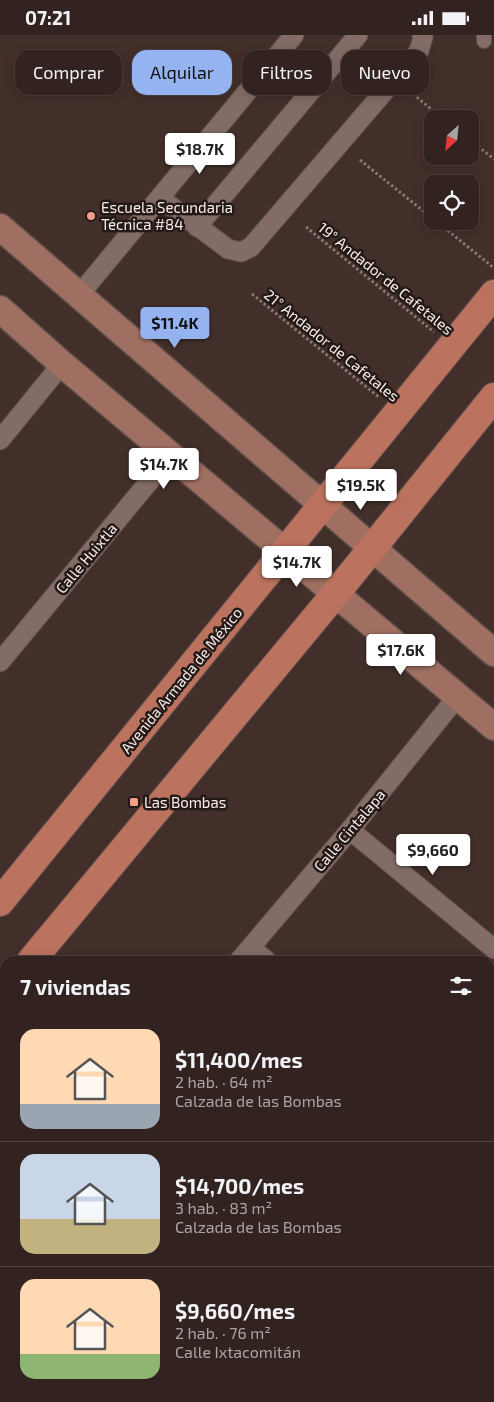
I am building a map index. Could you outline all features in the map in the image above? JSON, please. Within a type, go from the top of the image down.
[{"type":"main road","points":[[0,227],[80,294],[494,653]]},
{"type":"main road","name":"Avenida Armada de México","points":[[0,902],[494,294]]},
{"type":"main road","points":[[0,309],[62,364],[494,727]]},
{"type":"main road","points":[[36,956],[336,593],[371,547],[494,397]]},
{"type":"street","points":[[80,294],[294,35]]},
{"type":"street","points":[[197,227],[358,35]]},
{"type":"street","points":[[160,198],[228,249],[241,252],[251,247],[419,51],[422,35]]},
{"type":"street","points":[[0,439],[62,364]]},
{"type":"street","name":"Calle Huixtla","points":[[0,662],[171,455]]},
{"type":"street","name":"Calle Cintalapa","points":[[245,955],[458,697]]},
{"type":"street","points":[[350,830],[494,949]]},
{"type":"path","points":[[414,95],[433,110]]},
{"type":"path","points":[[479,147],[494,159]]},
{"type":"path","points":[[360,160],[424,212]]},
{"type":"path","name":"19° Andador de Cafetales","points":[[306,227],[452,346]]},
{"type":"path","points":[[447,230],[494,268]]},
{"type":"path","name":"21° Andador de Cafetales","points":[[252,294],[398,413]]},
{"type":"place","name":"Escuela Secundaria Técnica #84","points":[[91,216]]},
{"type":"place","name":"Las Bombas","points":[[134,802]]}]
